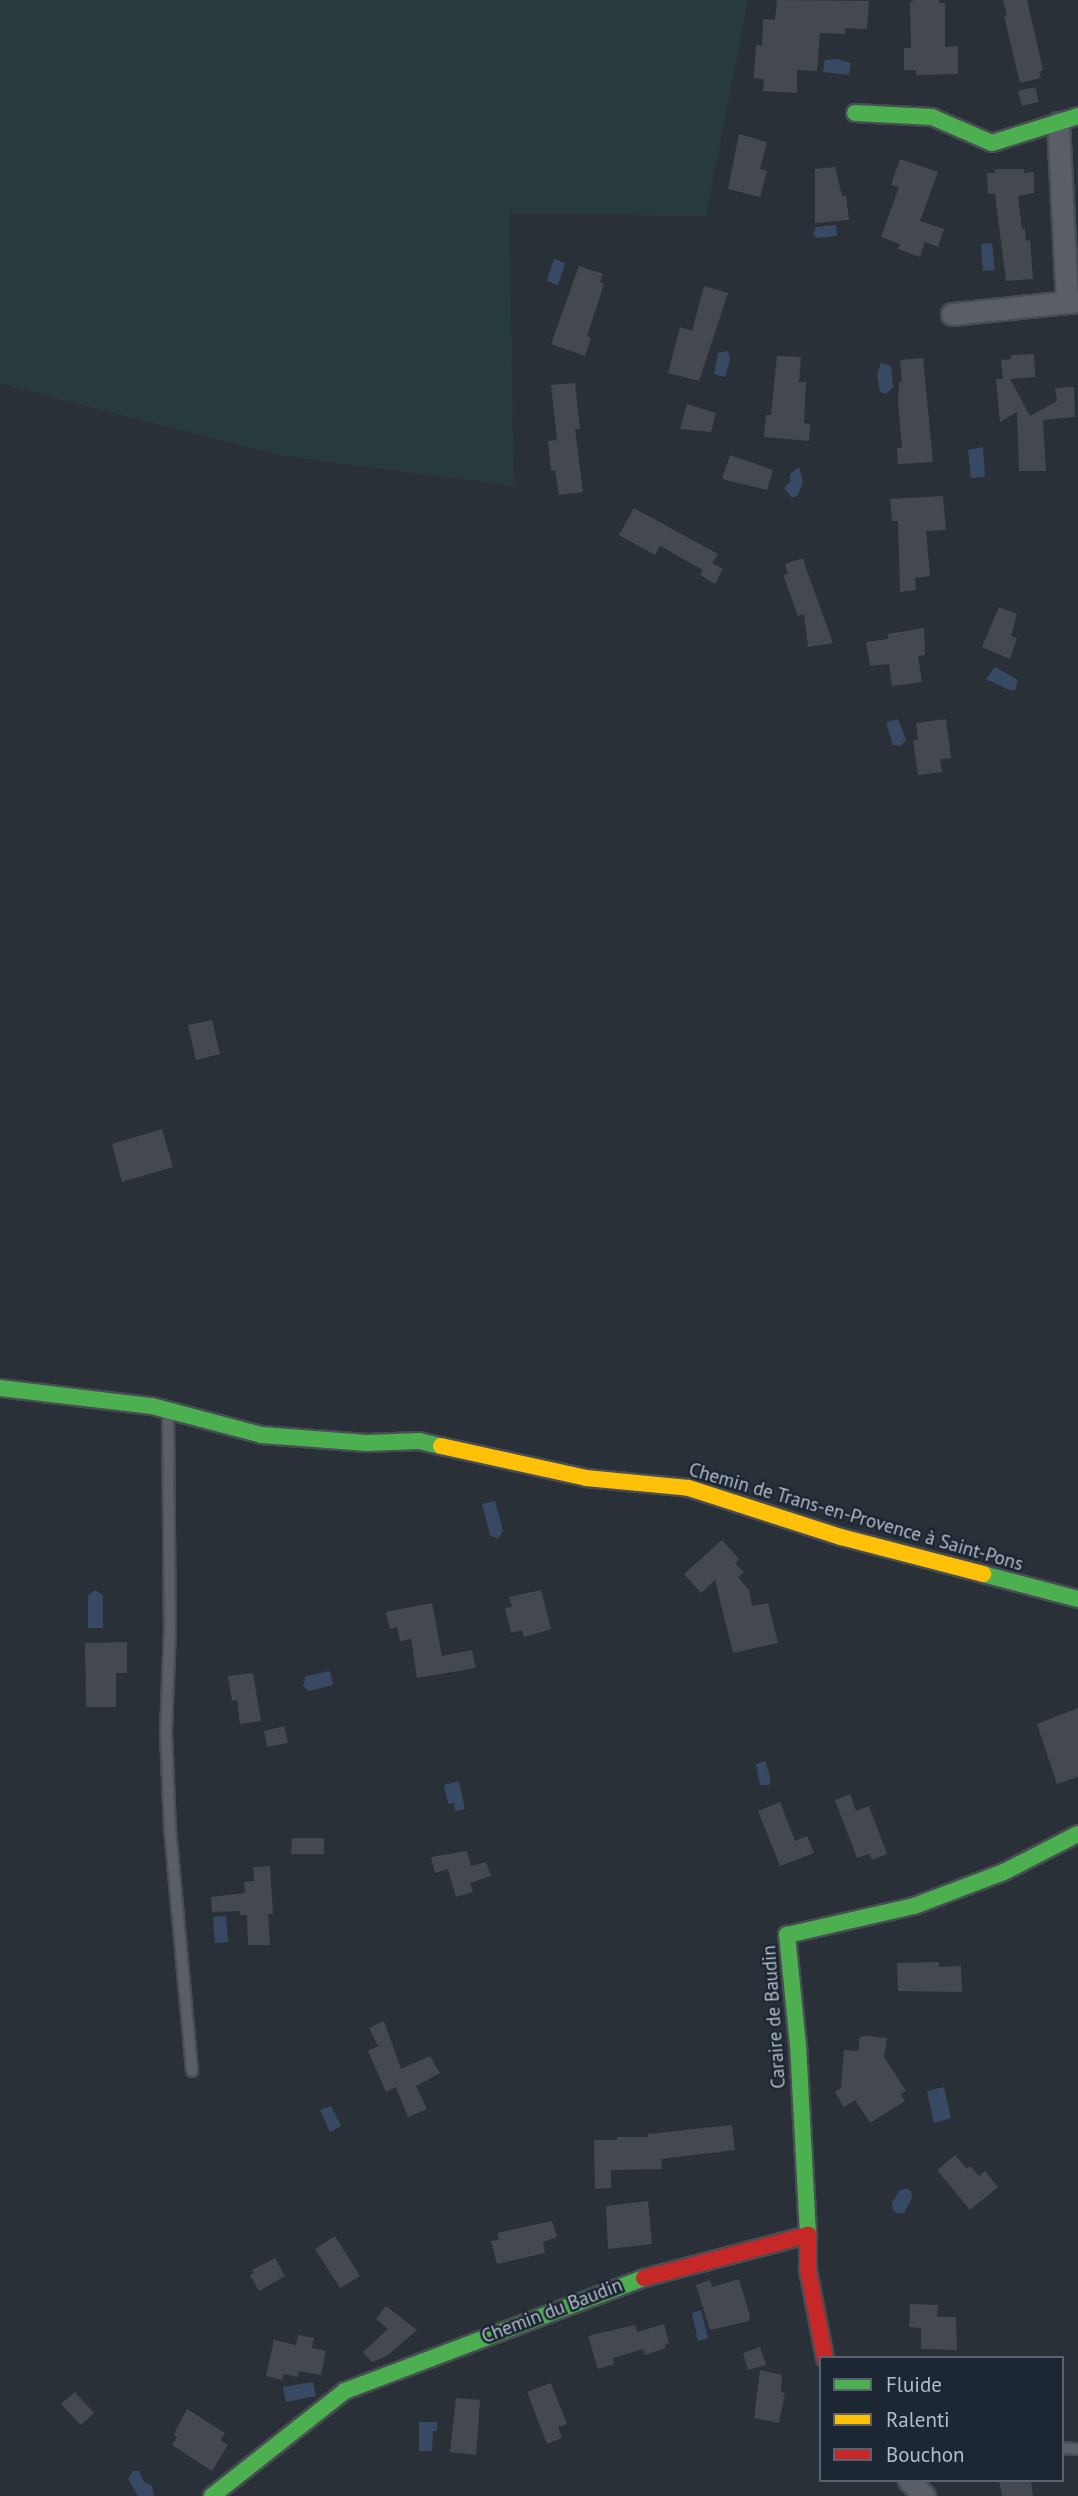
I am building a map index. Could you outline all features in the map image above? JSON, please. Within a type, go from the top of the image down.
[{"type":"street","points":[[855,113],[932,117],[992,144],[1068,120],[1072,302],[952,314]]},
{"type":"street","name":"Chemin de Trans-en-Provence à Saint-Pons","points":[[0,1388],[168,1410],[262,1434],[367,1443],[419,1441],[586,1478],[689,1488],[841,1537],[1078,1599]]},
{"type":"street","name":"Caraire de Baudin","points":[[808,2235],[798,2045],[788,1935],[914,1906],[1004,1872],[1078,1834]]},
{"type":"street","points":[[808,2235],[807,2270],[825,2356]]},
{"type":"street","name":"Chemin du Baudin","points":[[212,2496],[345,2391],[629,2282],[808,2235]]},
{"type":"street","points":[[911,2482],[923,2496]]},
{"type":"lane","points":[[168,1410],[169,1801],[192,2071]]},
{"type":"green space","points":[[0,0],[748,0],[706,216],[509,213],[514,486],[283,456],[0,384]]},
{"type":"water","points":[[837,59],[851,63],[849,75],[823,72],[825,60]]},
{"type":"water","points":[[836,225],[837,236],[817,238],[813,234],[816,227]]},
{"type":"water","points":[[992,243],[995,270],[983,271],[981,244]]},
{"type":"water","points":[[554,259],[565,263],[558,285],[547,281]]},
{"type":"water","points":[[728,351],[730,359],[725,377],[714,374],[718,353]]},
{"type":"water","points":[[881,363],[891,366],[893,387],[886,394],[880,392],[877,375]]},
{"type":"water","points":[[983,447],[985,477],[971,478],[968,450]]},
{"type":"water","points":[[799,467],[803,482],[798,495],[792,498],[784,488],[790,482],[790,474]]},
{"type":"water","points":[[995,667],[1018,680],[1015,690],[1009,690],[986,679]]},
{"type":"water","points":[[898,719],[906,740],[900,746],[893,745],[887,726],[887,722]]},
{"type":"water","points":[[495,1501],[503,1531],[498,1539],[490,1535],[482,1504]]},
{"type":"water","points":[[95,1590],[103,1595],[103,1628],[88,1628],[88,1596]]},
{"type":"water","points":[[330,1671],[333,1685],[309,1691],[303,1686],[306,1676]]},
{"type":"water","points":[[765,1761],[771,1779],[769,1785],[760,1785],[756,1764]]},
{"type":"water","points":[[459,1781],[465,1809],[455,1811],[454,1803],[448,1804],[444,1785]]},
{"type":"water","points":[[226,1916],[228,1942],[215,1943],[213,1917]]},
{"type":"water","points":[[944,2087],[951,2118],[934,2123],[927,2091]]},
{"type":"water","points":[[331,2106],[341,2126],[330,2132],[320,2110]]},
{"type":"water","points":[[906,2188],[911,2191],[912,2198],[904,2213],[898,2214],[893,2210],[892,2203],[899,2191]]},
{"type":"water","points":[[701,2310],[708,2338],[698,2341],[692,2313]]},
{"type":"water","points":[[313,2382],[316,2396],[286,2402],[283,2387]]},
{"type":"water","points":[[419,2422],[437,2422],[437,2431],[433,2431],[432,2451],[419,2451]]},
{"type":"water","points":[[133,2471],[139,2471],[144,2482],[152,2486],[154,2496],[138,2496],[128,2479]]},
{"type":"building","points":[[777,0],[869,1],[867,29],[845,28],[845,34],[820,33],[817,71],[797,70],[797,93],[763,91],[764,79],[754,78],[756,45],[762,46],[763,19],[775,20]]},
{"type":"building","points":[[914,0],[939,0],[939,3],[945,3],[945,47],[958,46],[958,74],[916,75],[916,70],[904,70],[904,48],[911,48],[910,3]]},
{"type":"building","points":[[1003,0],[1027,0],[1043,70],[1039,72],[1041,78],[1020,83],[1004,16],[1007,15]]},
{"type":"building","points":[[1035,87],[1039,102],[1022,106],[1018,91]]},
{"type":"building","points":[[739,134],[767,142],[760,169],[767,171],[760,197],[728,189]]},
{"type":"building","points":[[900,159],[938,172],[920,221],[944,229],[938,247],[925,242],[920,257],[898,249],[900,244],[881,237],[899,187],[891,185]]},
{"type":"building","points":[[835,167],[842,196],[846,196],[849,220],[815,223],[815,169]]},
{"type":"building","points":[[995,169],[1024,169],[1024,173],[1034,172],[1034,193],[1018,196],[1022,229],[1025,229],[1026,241],[1030,240],[1033,279],[1006,281],[995,194],[988,194],[987,173],[995,173]]},
{"type":"building","points":[[579,266],[603,274],[600,282],[604,284],[587,336],[591,338],[585,356],[551,344]]},
{"type":"building","points":[[704,286],[728,293],[699,381],[668,373],[680,327],[692,331]]},
{"type":"building","points":[[1034,354],[1035,377],[1010,379],[1030,416],[1057,401],[1055,388],[1074,387],[1075,417],[1043,420],[1046,471],[1019,471],[1017,412],[1000,422],[996,379],[1003,379],[1001,360],[1011,359],[1011,355]]},
{"type":"building","points":[[777,356],[801,357],[799,382],[806,382],[804,423],[810,424],[809,441],[764,437],[766,415],[771,415]]},
{"type":"building","points":[[923,358],[933,462],[898,464],[897,448],[902,448],[898,402],[899,382],[902,382],[900,360]]},
{"type":"building","points":[[575,383],[580,429],[575,429],[583,492],[559,495],[555,470],[551,471],[548,441],[557,440],[551,385]]},
{"type":"building","points":[[687,404],[716,413],[711,432],[680,429]]},
{"type":"building","points":[[730,455],[773,470],[767,490],[722,479]]},
{"type":"building","points":[[943,496],[946,530],[926,531],[930,576],[915,578],[916,590],[900,592],[898,521],[892,521],[890,499]]},
{"type":"building","points":[[634,508],[718,554],[712,563],[723,569],[715,584],[700,575],[703,570],[660,546],[655,555],[619,535]]},
{"type":"building","points":[[803,558],[833,643],[808,647],[804,614],[798,616],[783,575],[788,574],[785,564]]},
{"type":"building","points":[[999,607],[1017,614],[1011,636],[1017,638],[1010,659],[982,647]]},
{"type":"building","points":[[924,628],[925,655],[918,656],[922,682],[892,686],[889,664],[870,666],[866,642],[888,639],[888,634]]},
{"type":"building","points":[[946,719],[951,758],[940,759],[942,772],[918,775],[913,740],[918,740],[916,723]]},
{"type":"building","points":[[212,1020],[220,1054],[196,1060],[188,1025]]},
{"type":"building","points":[[162,1129],[173,1167],[122,1182],[112,1144]]},
{"type":"building","points":[[722,1540],[739,1559],[735,1563],[744,1572],[738,1577],[749,1590],[752,1606],[768,1603],[778,1643],[733,1653],[715,1580],[701,1593],[684,1574]]},
{"type":"building","points":[[541,1590],[551,1629],[524,1637],[522,1630],[511,1633],[505,1608],[512,1607],[509,1597]]},
{"type":"building","points":[[432,1603],[442,1656],[472,1650],[476,1668],[417,1678],[411,1639],[400,1641],[397,1627],[390,1629],[386,1612]]},
{"type":"building","points":[[127,1642],[127,1673],[116,1673],[116,1707],[86,1707],[85,1643]]},
{"type":"building","points":[[253,1673],[261,1721],[240,1724],[237,1700],[232,1701],[228,1676]]},
{"type":"building","points":[[1078,1708],[1078,1777],[1057,1784],[1037,1724]]},
{"type":"building","points":[[284,1726],[288,1743],[267,1747],[264,1731]]},
{"type":"building","points":[[850,1794],[856,1811],[869,1806],[887,1854],[872,1860],[869,1854],[857,1858],[835,1800]]},
{"type":"building","points":[[780,1802],[795,1841],[807,1836],[814,1853],[780,1866],[758,1811]]},
{"type":"building","points":[[292,1838],[324,1838],[324,1854],[291,1854]]},
{"type":"building","points":[[467,1851],[471,1866],[486,1862],[491,1876],[470,1883],[473,1892],[456,1897],[448,1869],[435,1873],[431,1857]]},
{"type":"building","points":[[270,1866],[273,1914],[268,1914],[270,1945],[248,1945],[247,1915],[240,1915],[240,1911],[212,1912],[211,1897],[245,1893],[244,1882],[254,1881],[253,1867]]},
{"type":"building","points":[[939,1962],[939,1967],[961,1966],[962,1992],[898,1991],[897,1963]]},
{"type":"building","points":[[384,2021],[401,2069],[430,2056],[440,2073],[416,2086],[427,2109],[408,2117],[396,2087],[386,2092],[368,2051],[383,2044],[378,2046],[369,2028]]},
{"type":"building","points":[[860,2037],[887,2038],[884,2057],[906,2091],[901,2094],[905,2101],[870,2123],[855,2100],[844,2107],[835,2092],[841,2088],[844,2050],[858,2051]]},
{"type":"building","points":[[732,2125],[735,2150],[661,2159],[662,2169],[611,2170],[611,2188],[595,2189],[594,2140],[648,2137],[648,2134]]},
{"type":"building","points":[[955,2155],[967,2169],[970,2166],[979,2176],[985,2171],[998,2187],[970,2210],[937,2170]]},
{"type":"building","points":[[648,2201],[652,2244],[608,2249],[606,2206]]},
{"type":"building","points":[[552,2221],[557,2237],[543,2242],[545,2253],[497,2264],[491,2241],[499,2240],[497,2233]]},
{"type":"building","points":[[335,2236],[360,2276],[340,2288],[315,2249]]},
{"type":"building","points":[[275,2258],[285,2276],[259,2291],[250,2275],[254,2273],[252,2270]]},
{"type":"building","points":[[739,2279],[750,2316],[749,2321],[710,2330],[696,2285],[710,2280],[712,2287]]},
{"type":"building","points":[[910,2304],[938,2305],[937,2317],[956,2317],[957,2350],[921,2349],[921,2328],[909,2327]]},
{"type":"building","points":[[386,2306],[417,2330],[387,2356],[372,2362],[363,2352],[388,2329],[376,2319]]},
{"type":"building","points":[[664,2324],[669,2343],[665,2344],[666,2348],[645,2355],[643,2349],[613,2358],[614,2364],[598,2369],[588,2336],[635,2325],[637,2332]]},
{"type":"building","points":[[298,2335],[314,2338],[312,2348],[326,2351],[321,2375],[299,2371],[298,2377],[284,2374],[282,2380],[266,2376],[274,2340],[296,2345]]},
{"type":"building","points":[[760,2347],[766,2365],[748,2370],[743,2353]]},
{"type":"building","points":[[760,2370],[782,2375],[781,2392],[785,2393],[779,2423],[754,2418]]},
{"type":"building","points":[[551,2383],[567,2424],[558,2427],[562,2438],[547,2444],[527,2392]]},
{"type":"building","points":[[75,2392],[94,2413],[81,2425],[61,2404]]},
{"type":"building","points":[[456,2398],[480,2400],[476,2455],[450,2452]]},
{"type":"building","points":[[187,2409],[225,2433],[220,2440],[228,2445],[212,2471],[172,2445],[177,2437],[174,2434]]},
{"type":"building","points":[[999,2482],[1031,2482],[1033,2496],[1002,2496]]},
{"type":"traffic: fast","points":[[855,113],[932,117],[992,143],[1078,116]]},
{"type":"traffic: fast","points":[[0,1388],[152,1406],[262,1435],[367,1443],[419,1441],[441,1446]]},
{"type":"traffic: fast","points":[[983,1574],[1078,1599]]},
{"type":"traffic: fast","points":[[808,2235],[798,2045],[787,1935],[914,1906],[1004,1872],[1078,1834]]},
{"type":"traffic: fast","points":[[212,2496],[345,2391],[644,2278]]},
{"type":"traffic: slow","points":[[441,1446],[586,1478],[689,1488],[841,1537],[983,1574]]},
{"type":"traffic: jam","points":[[644,2278],[808,2235],[808,2270],[825,2356]]}]
